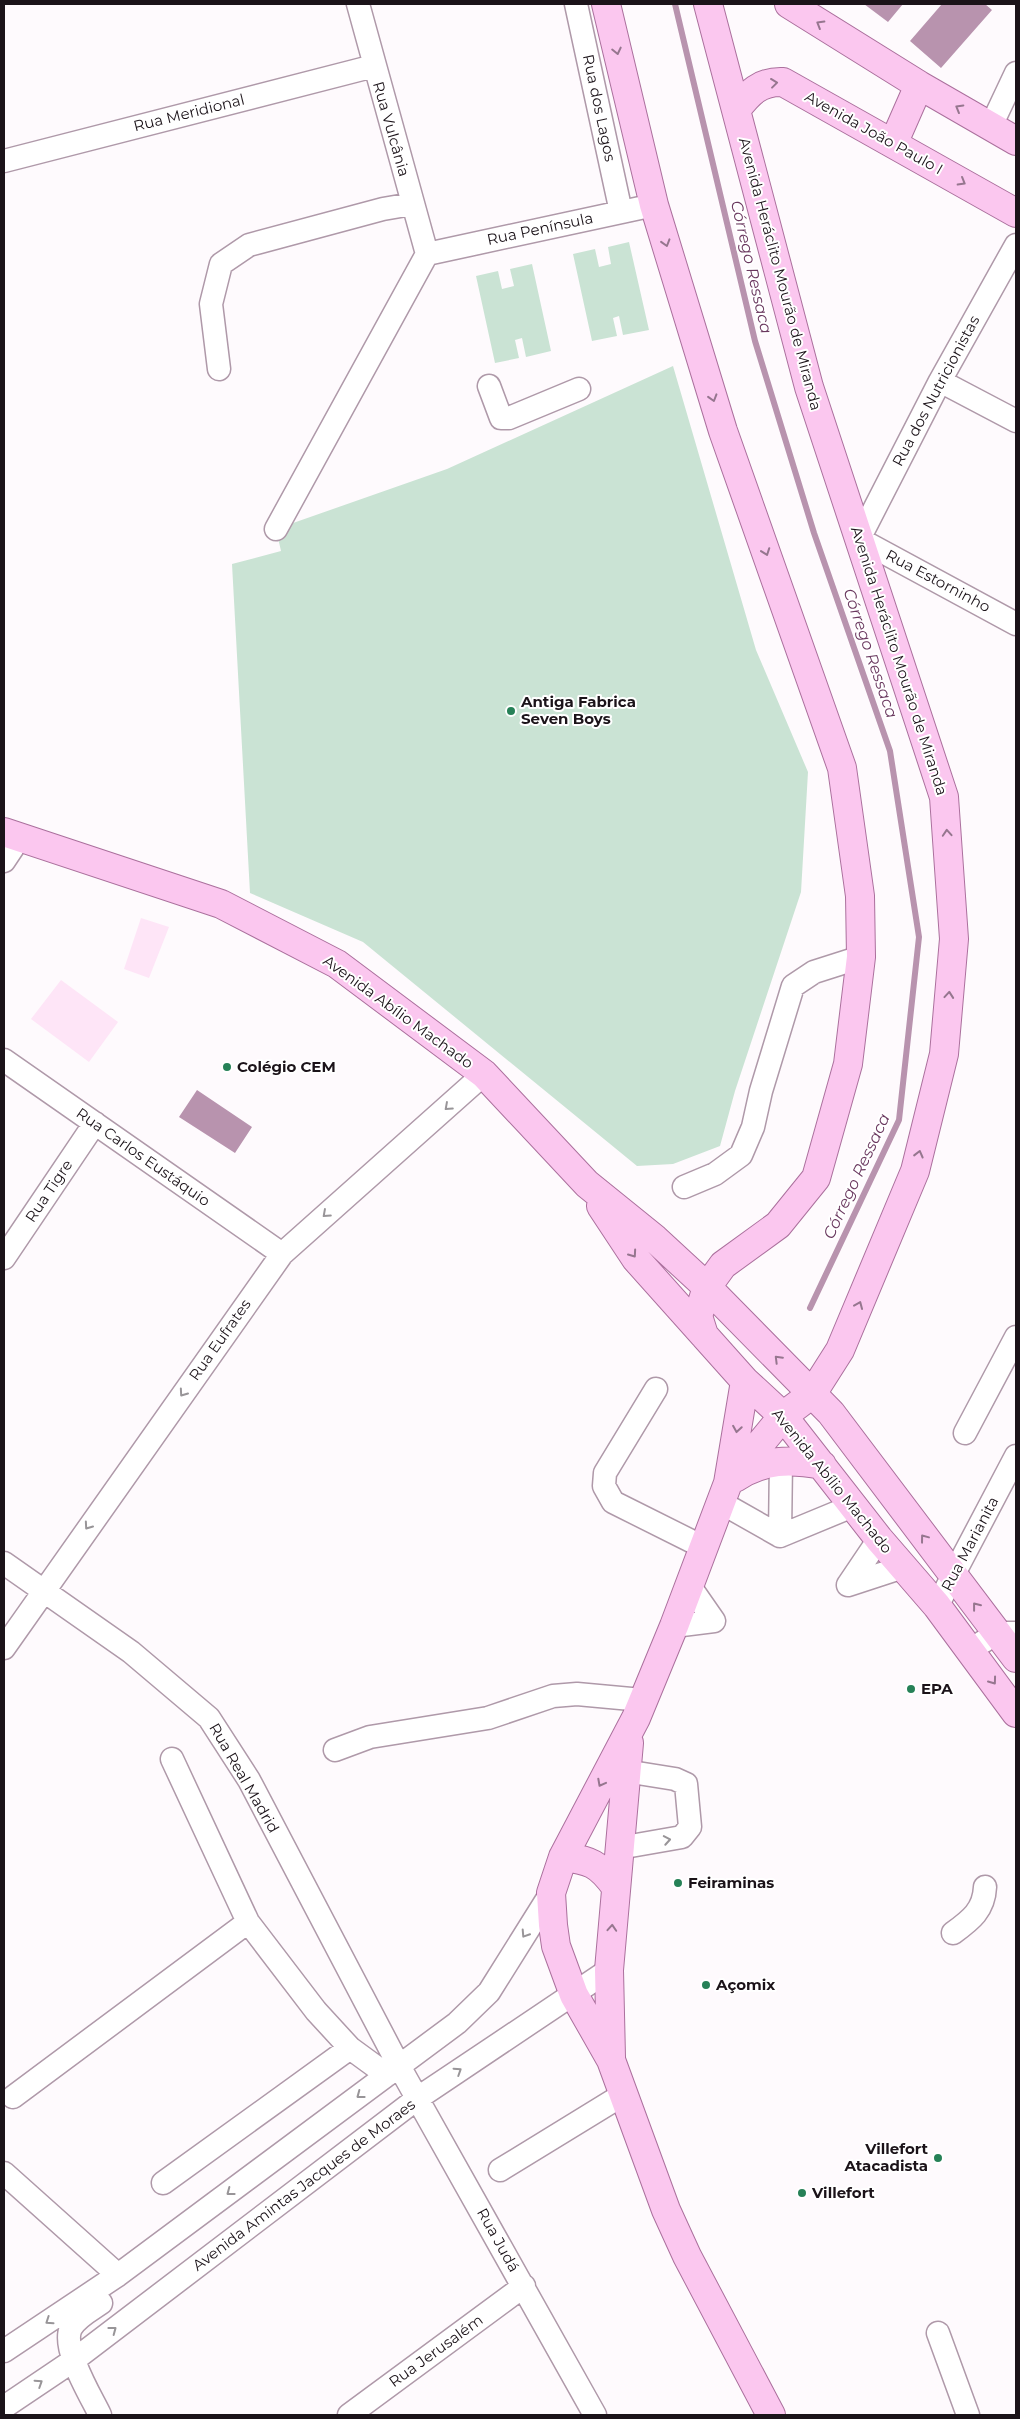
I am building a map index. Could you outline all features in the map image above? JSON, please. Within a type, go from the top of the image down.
[{"type":"main road","points":[[606,4],[654,205],[723,431],[842,768],[860,896],[861,957],[848,1064],[816,1178],[778,1225],[723,1265],[707,1287],[698,1316],[704,1335]]},
{"type":"main road","name":"Avenida Heráclito Mourão de Miranda","points":[[708,4],[809,386],[944,797],[954,939],[944,1054],[914,1171],[840,1350],[812,1394],[783,1416],[724,1492]]},
{"type":"main road","points":[[789,4],[919,85],[1016,142]]},
{"type":"main road","name":"Avenida João Paulo I","points":[[736,110],[760,86],[772,81],[783,82],[894,142],[1016,213]]},
{"type":"main road","points":[[894,142],[919,85]]},
{"type":"main road","name":"Avenida Abílio Machado","points":[[12,834],[221,904],[337,964],[484,1074],[587,1184],[655,1239],[707,1287],[831,1413],[953,1577],[1007,1634],[1016,1658]]},
{"type":"main road","name":"Avenida Abílio Machado","points":[[587,1184],[636,1259],[745,1381],[783,1416],[855,1505],[879,1539],[936,1606],[1016,1712]]},
{"type":"main road","points":[[831,1413],[840,1350]]},
{"type":"main road","points":[[745,1381],[724,1492],[674,1626],[637,1712],[563,1857],[552,1893],[556,1946],[574,1995],[611,2060],[673,2225],[763,2412]]},
{"type":"main road","points":[[724,1492],[746,1470],[765,1463],[781,1460],[822,1465]]},
{"type":"main road","points":[[611,2060],[609,1970],[615,1886],[625,1771],[637,1712]]},
{"type":"main road","points":[[563,1857],[593,1863],[604,1870],[615,1886]]},
{"type":"street","name":"Rua Vulcânia","points":[[358,4],[427,254]]},
{"type":"street","name":"Rua dos Lagos","points":[[576,4],[622,212]]},
{"type":"street","name":"Rua Meridional","points":[[4,161],[374,66]]},
{"type":"street","points":[[991,126],[1016,73]]},
{"type":"street","points":[[219,369],[211,304],[221,264],[249,244],[383,209],[412,204]]},
{"type":"street","name":"Rua Península","points":[[427,254],[654,205]]},
{"type":"street","name":"Rua dos Nutricionistas","points":[[859,539],[940,381],[1016,246]]},
{"type":"street","points":[[276,528],[427,254]]},
{"type":"street","points":[[940,381],[1016,421]]},
{"type":"street","points":[[489,386],[501,418],[508,418],[579,389]]},
{"type":"street","name":"Rua Estorninho","points":[[859,539],[1016,624]]},
{"type":"street","points":[[4,861],[12,834]]},
{"type":"street","points":[[684,1187],[715,1174],[740,1155],[753,1127],[761,1091],[793,986],[814,972],[861,957]]},
{"type":"street","name":"Rua Carlos Eustáquio","points":[[4,1060],[282,1254]]},
{"type":"street","name":"Rua Eufrates","points":[[4,1648],[42,1591],[282,1254],[484,1074]]},
{"type":"street","name":"Rua Tigre","points":[[4,1258],[95,1123]]},
{"type":"street","points":[[965,1433],[1016,1338]]},
{"type":"street","points":[[656,1389],[605,1473],[604,1486],[612,1502],[703,1547]]},
{"type":"street","name":"Rua Marianita","points":[[936,1606],[1016,1456]]},
{"type":"street","points":[[780,1536],[781,1460]]},
{"type":"street","points":[[724,1492],[780,1536]]},
{"type":"street","points":[[780,1536],[855,1505]]},
{"type":"street","points":[[879,1539],[848,1585],[903,1567]]},
{"type":"street","name":"Rua Real Madrid","points":[[4,1563],[131,1652],[209,1718],[249,1780],[393,2070]]},
{"type":"street","points":[[674,1626],[714,1621],[689,1585]]},
{"type":"street","points":[[970,1650],[1007,1634]]},
{"type":"street","points":[[336,1750],[370,1737],[488,1718],[553,1696],[577,1694],[637,1712]]},
{"type":"street","points":[[172,1760],[248,1922],[316,2011],[350,2048],[393,2070]]},
{"type":"street","points":[[619,1848],[682,1837],[690,1828],[686,1784],[675,1779],[625,1771]]},
{"type":"street","points":[[953,1933],[973,1918],[984,1902],[985,1887]]},
{"type":"street","points":[[4,2351],[118,2275],[457,2024],[490,1992],[552,1893]]},
{"type":"street","points":[[13,2097],[248,1922]]},
{"type":"street","name":"Avenida Amintas Jacques de Moraes","points":[[4,2407],[74,2360],[418,2098],[609,1970]]},
{"type":"street","points":[[163,2183],[350,2048]]},
{"type":"street","name":"Rua Judá","points":[[393,2070],[418,2098],[595,2415]]},
{"type":"street","points":[[500,2170],[624,2094]]},
{"type":"street","points":[[4,2172],[118,2275]]},
{"type":"street","points":[[100,2415],[74,2360],[68,2337],[72,2327],[80,2318],[102,2302],[112,2290],[118,2275]]},
{"type":"street","name":"Rua Jerusalém","points":[[349,2415],[524,2286]]},
{"type":"street","points":[[938,2332],[968,2415]]},
{"type":"shaded area","points":[[864,4],[903,4],[888,22]]},
{"type":"shaded area","points":[[942,4],[985,4],[992,10],[941,68],[910,41]]},
{"type":"shaded area","points":[[141,918],[169,927],[149,978],[124,969]]},
{"type":"shaded area","points":[[61,980],[118,1022],[89,1062],[31,1019]]},
{"type":"shaded area","points":[[197,1090],[252,1127],[235,1153],[179,1117]]},
{"type":"building","points":[[629,242],[649,330],[623,335],[619,316],[613,318],[617,336],[592,341],[573,254],[595,249],[599,267],[611,264],[608,247]]},
{"type":"building","points":[[532,264],[551,351],[526,357],[522,338],[515,340],[519,358],[495,363],[476,276],[498,271],[502,289],[514,286],[510,269]]},
{"type":"building","name":"Antiga Fabrica Seven Boys","points":[[673,366],[756,650],[808,772],[801,892],[735,1091],[720,1146],[673,1164],[637,1166],[363,942],[250,893],[232,564],[281,551],[276,529],[447,469]]},
{"type":"waterway","name":"Córrego Ressaca","points":[[675,4],[755,341],[814,533],[890,751],[919,937],[899,1120],[810,1308]]},
{"type":"place","name":"Antiga Fabrica Seven Boys","points":[[511,711]]},
{"type":"place","name":"Colégio CEM","points":[[227,1067]]},
{"type":"place","name":"EPA","points":[[911,1689]]},
{"type":"place","name":"Feiraminas","points":[[678,1883]]},
{"type":"place","name":"Açomix","points":[[706,1985]]},
{"type":"place","name":"Villefort Atacadista","points":[[938,2158]]},
{"type":"place","name":"Villefort","points":[[802,2193]]}]
